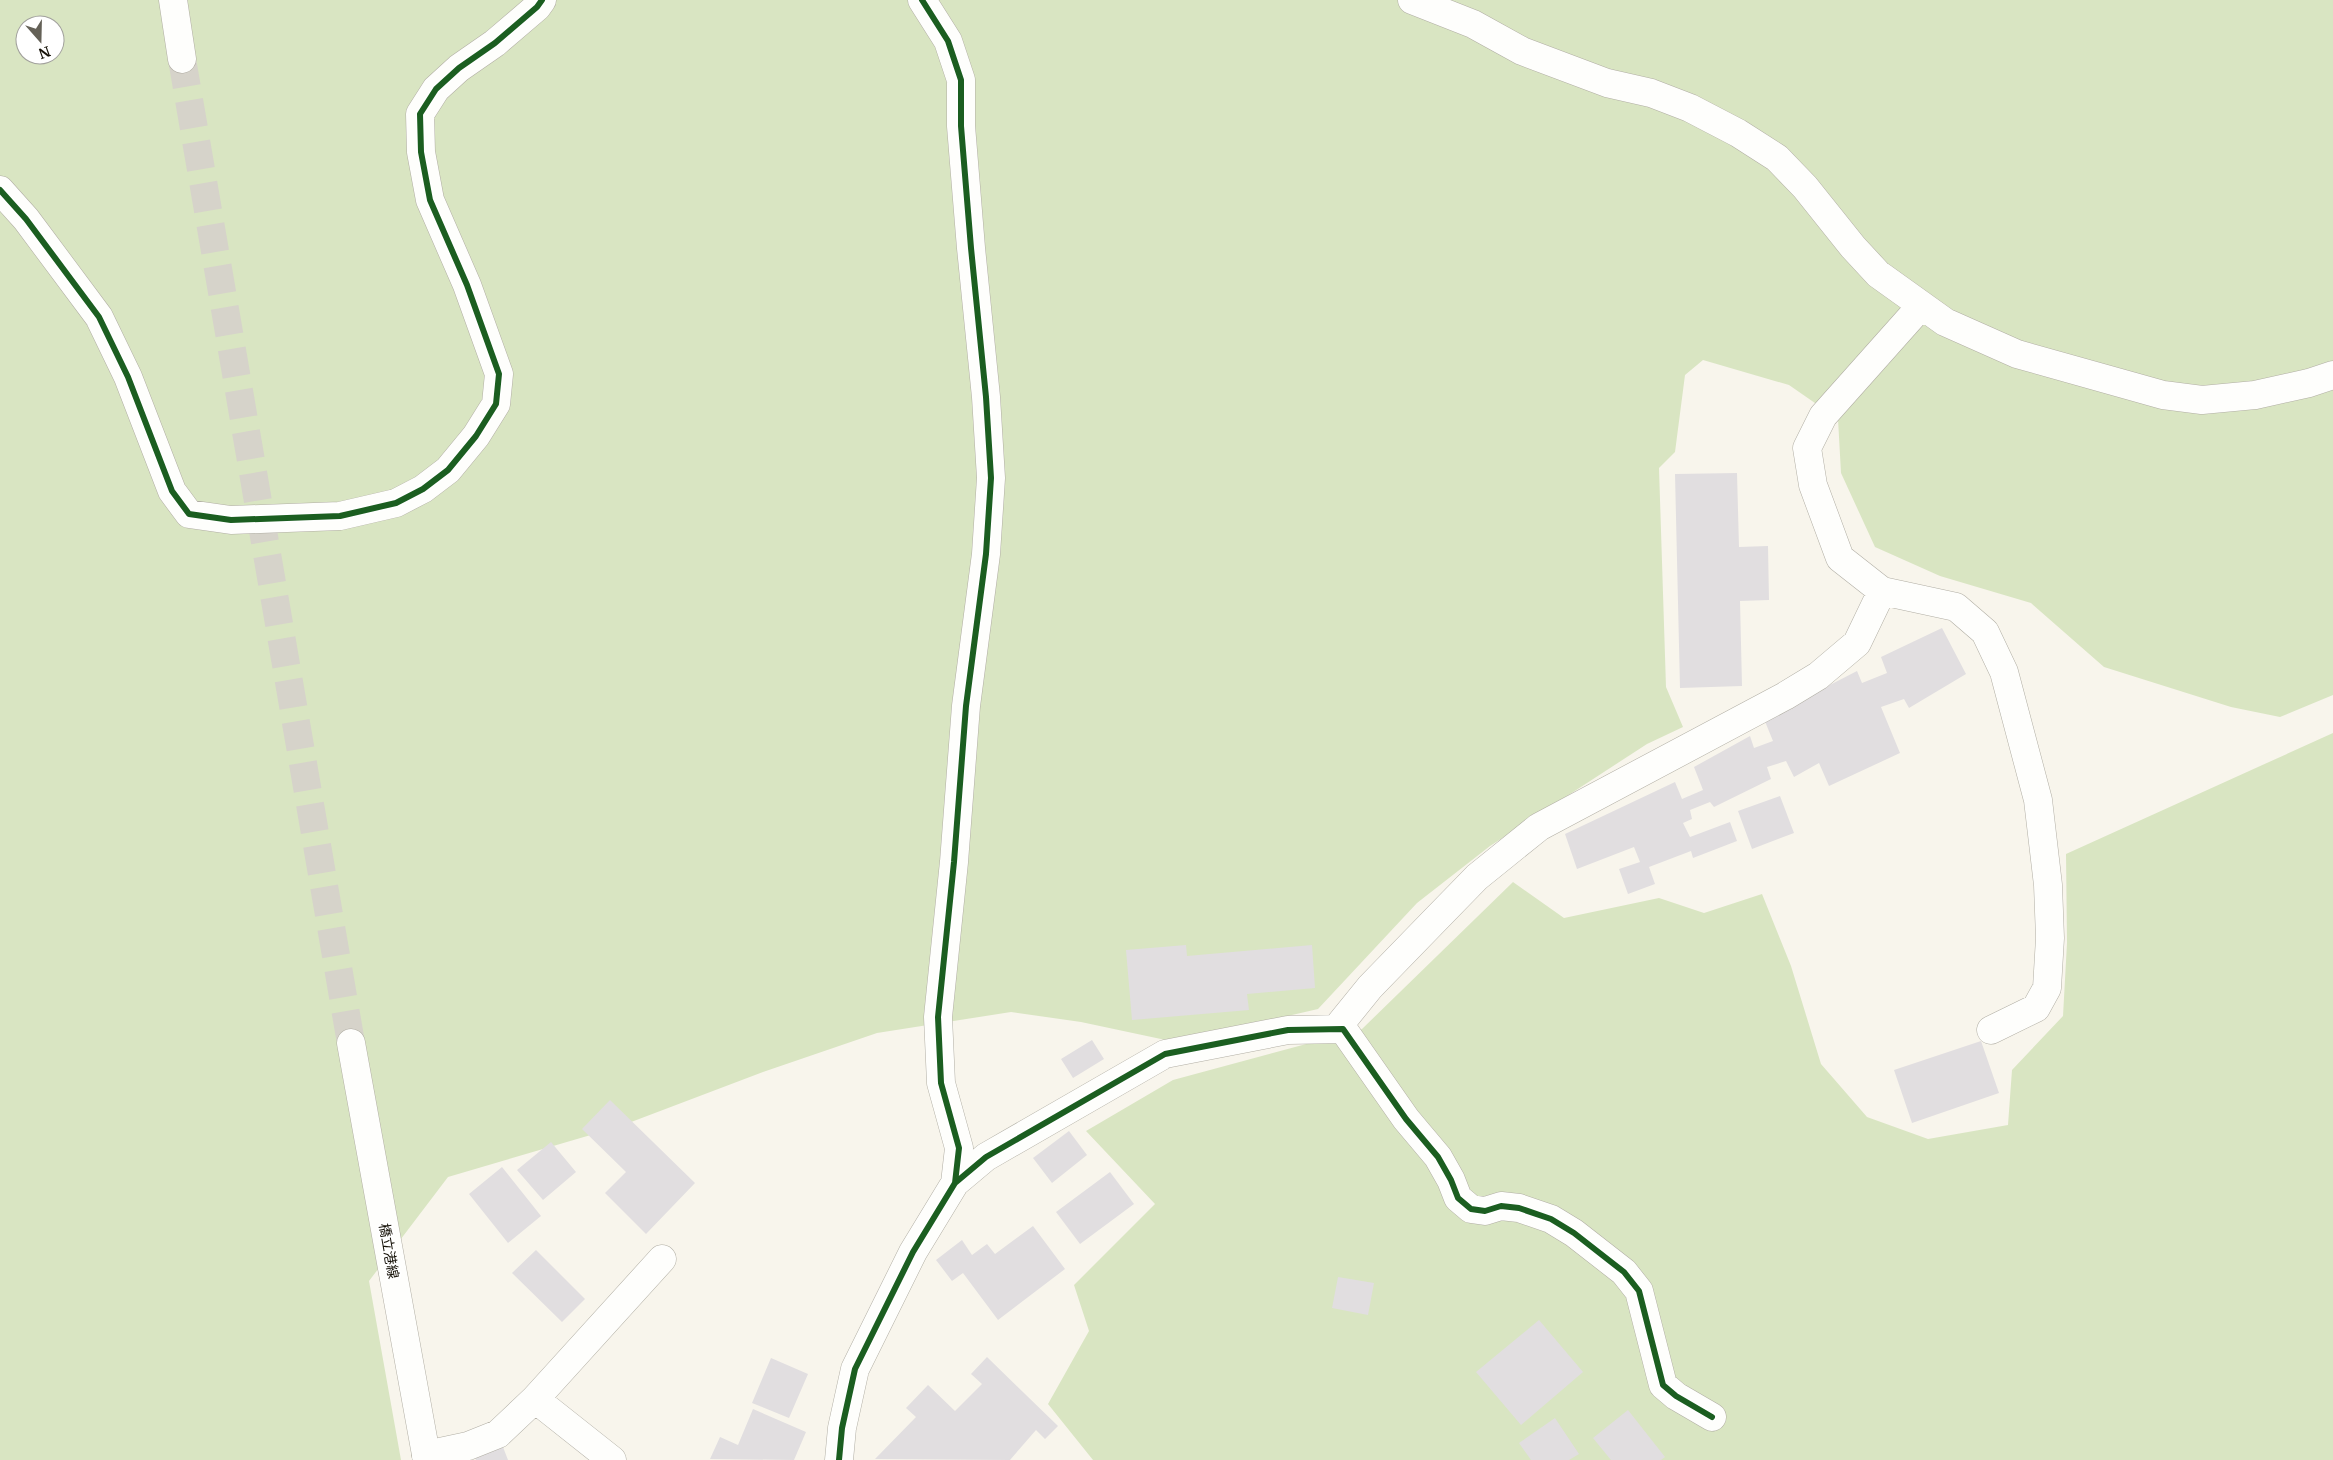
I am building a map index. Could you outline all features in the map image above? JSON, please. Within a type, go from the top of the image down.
[{"type":"street","points":[[173,0],[182,60]]},
{"type":"street","points":[[0,190],[26,219],[99,317],[128,377],[172,491],[189,514],[231,520],[340,516],[396,503],[424,489],[448,470],[476,436],[496,404],[500,374],[467,285],[430,200],[421,152],[420,114],[436,89],[459,68],[495,43],[542,0]]},
{"type":"street","points":[[922,0],[948,41],[961,80],[961,126],[986,397],[991,478],[986,554],[966,706],[954,862],[938,1016],[942,1083],[959,1148],[955,1183]]},
{"type":"street","points":[[1412,0],[1473,24],[1522,51],[1607,83],[1651,93],[1690,108],[1738,133],[1777,158],[1805,187],[1853,247],[1878,274],[1945,322],[2017,354],[2163,395],[2202,400],[2255,395],[2309,383],[2333,375]]},
{"type":"street","points":[[1921,306],[1823,416],[1807,448],[1813,485],[1840,558],[1882,591],[1956,607],[1985,632],[2004,672],[2038,800],[2048,885],[2050,938],[2047,988],[2036,1008],[1991,1030]]},
{"type":"street","points":[[1336,1030],[1370,987],[1477,877],[1538,826],[1785,696],[1818,676],[1857,643],[1882,591]]},
{"type":"street","points":[[839,1460],[842,1428],[855,1369],[913,1252],[955,1183],[986,1157],[1165,1054],[1288,1030],[1343,1029],[1406,1119],[1438,1157],[1451,1180],[1458,1198],[1471,1209],[1485,1211],[1501,1206],[1519,1208],[1550,1219],[1574,1234],[1624,1272],[1639,1292],[1663,1385],[1676,1396],[1712,1417]]},
{"type":"street","name":"橋立港線","points":[[351,1043],[427,1457]]},
{"type":"street","points":[[427,1457],[468,1446],[498,1434],[535,1399],[662,1259]]},
{"type":"street","points":[[535,1399],[612,1460]]},
{"type":"green space","points":[[0,0],[2333,0],[2333,695],[2280,717],[2231,707],[2104,667],[2031,603],[1940,576],[1875,547],[1841,473],[1838,419],[1789,385],[1703,360],[1685,375],[1675,452],[1659,468],[1666,687],[1683,727],[1647,744],[1490,846],[1417,903],[1318,1009],[1175,1042],[1081,1022],[1011,1012],[877,1033],[763,1072],[618,1127],[448,1177],[369,1281],[401,1460],[0,1460]]},
{"type":"green space","points":[[2333,733],[2333,1460],[1093,1460],[1048,1404],[1089,1331],[1074,1285],[1155,1204],[1086,1131],[1173,1080],[1362,1029],[1513,882],[1564,918],[1659,898],[1704,913],[1762,894],[1791,966],[1821,1064],[1867,1117],[1928,1139],[2008,1125],[2012,1070],[2063,1016],[2067,943],[2066,854]]},
{"type":"building","points":[[1737,473],[1739,547],[1768,546],[1769,600],[1740,601],[1742,686],[1680,688],[1675,474]]},
{"type":"building","points":[[1942,628],[1966,674],[1909,708],[1904,699],[1881,707],[1900,753],[1829,786],[1819,763],[1794,777],[1786,761],[1767,767],[1771,779],[1714,807],[1710,802],[1690,810],[1692,819],[1683,823],[1690,837],[1730,822],[1737,841],[1693,858],[1691,851],[1649,867],[1655,884],[1628,894],[1619,869],[1640,862],[1634,847],[1577,869],[1565,834],[1675,782],[1682,799],[1703,790],[1694,767],[1750,736],[1754,748],[1773,741],[1764,719],[1857,671],[1862,683],[1887,673],[1881,657]]},
{"type":"building","points":[[1780,796],[1794,833],[1752,849],[1738,811]]},
{"type":"building","points":[[1186,945],[1187,956],[1312,945],[1315,988],[1247,994],[1249,1010],[1132,1020],[1126,950]]},
{"type":"building","points":[[1092,1040],[1104,1059],[1073,1078],[1061,1059]]},
{"type":"building","points":[[1981,1041],[1999,1093],[1912,1123],[1894,1070]]},
{"type":"building","points":[[610,1100],[695,1183],[646,1234],[605,1193],[626,1172],[582,1129]]},
{"type":"building","points":[[1069,1131],[1087,1155],[1052,1183],[1033,1158]]},
{"type":"building","points":[[551,1142],[576,1172],[543,1200],[517,1170]]},
{"type":"building","points":[[502,1167],[541,1216],[508,1243],[469,1194]]},
{"type":"building","points":[[1110,1172],[1134,1204],[1080,1244],[1056,1212]]},
{"type":"building","points":[[1033,1226],[1065,1269],[998,1320],[963,1273],[952,1281],[936,1260],[962,1240],[972,1255],[987,1244],[995,1254]]},
{"type":"building","points":[[536,1250],[585,1299],[562,1322],[512,1273]]},
{"type":"building","points":[[1338,1277],[1374,1283],[1368,1315],[1332,1308]]},
{"type":"building","points":[[1539,1320],[1583,1372],[1521,1425],[1476,1372]]},
{"type":"building","points":[[987,1357],[1058,1426],[1045,1439],[1036,1430],[1010,1460],[875,1459],[916,1417],[906,1408],[928,1385],[955,1411],[982,1384],[971,1374]]},
{"type":"building","points":[[771,1358],[808,1374],[789,1418],[752,1403]]},
{"type":"building","points":[[753,1409],[806,1432],[794,1460],[710,1459],[720,1437],[738,1445]]},
{"type":"building","points":[[1628,1410],[1665,1457],[1661,1460],[1611,1460],[1593,1438]]},
{"type":"building","points":[[1555,1418],[1579,1454],[1569,1460],[1531,1460],[1519,1443]]},
{"type":"building","points":[[503,1447],[508,1460],[476,1460],[475,1457]]},
{"type":"tunnel","points":[[182,59],[351,1043]]},
{"type":"cycle path","points":[[0,190],[26,219],[99,317],[128,377],[172,491],[189,514],[231,520],[340,516],[396,503],[423,489],[448,470],[476,436],[496,404],[499,374],[467,285],[430,200],[421,152],[420,114],[436,89],[459,68],[495,43],[537,7],[542,0]]},
{"type":"cycle path","points":[[922,0],[948,41],[961,80],[961,126],[986,397],[991,478],[986,554],[966,706],[954,862],[938,1017],[941,1083],[959,1148],[955,1183]]},
{"type":"cycle path","points":[[839,1460],[842,1428],[855,1369],[913,1252],[955,1183],[986,1157],[1165,1054],[1288,1030],[1343,1029],[1406,1119],[1438,1157],[1451,1180],[1458,1198],[1471,1209],[1485,1211],[1501,1206],[1519,1208],[1551,1219],[1574,1233],[1624,1272],[1639,1291],[1663,1385],[1676,1396],[1712,1417]]}]
